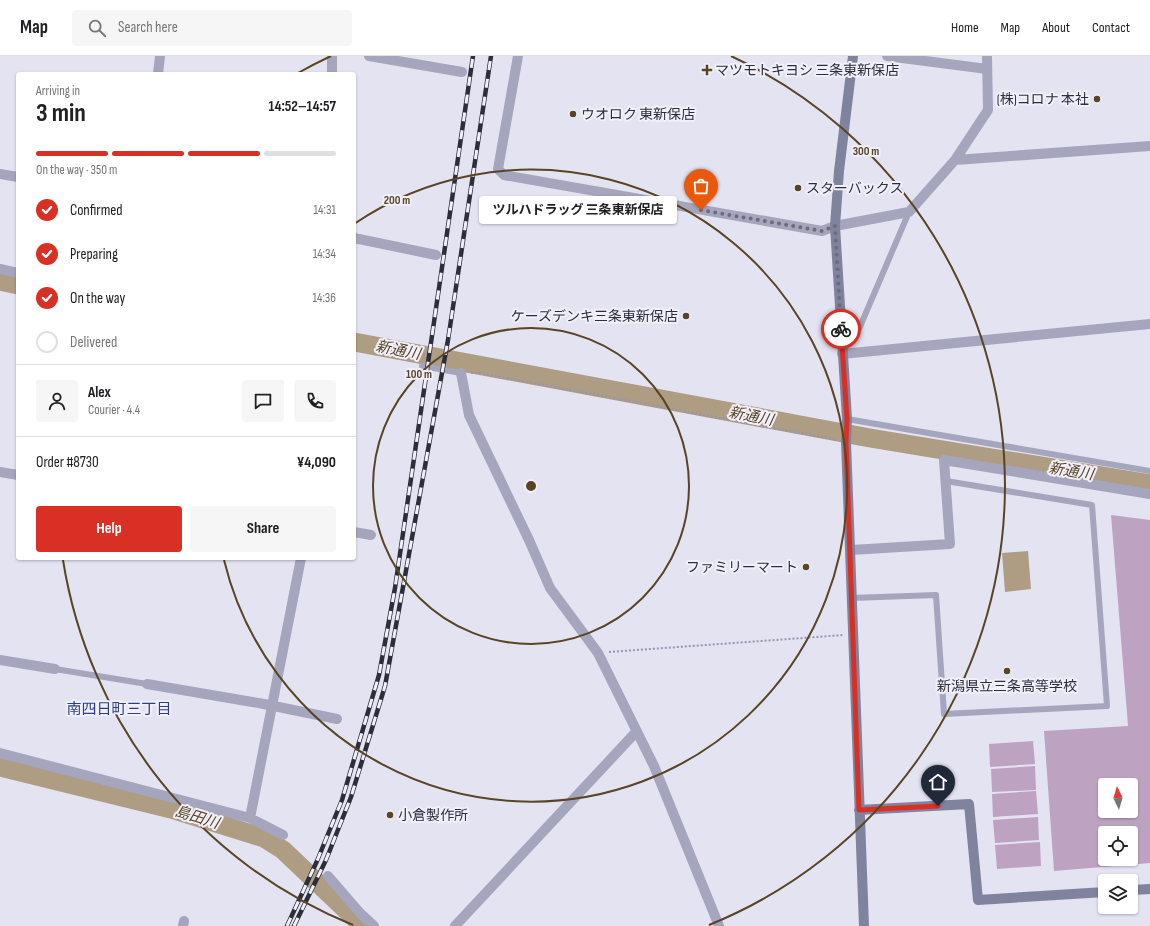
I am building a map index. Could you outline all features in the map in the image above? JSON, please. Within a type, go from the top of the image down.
[{"type":"street","points":[[158,72],[160,56]]},
{"type":"street","points":[[332,56],[332,72]]},
{"type":"street","points":[[369,56],[462,72]]},
{"type":"street","points":[[518,56],[498,169],[504,175],[822,231],[835,226],[909,212],[955,160],[988,110],[987,56]]},
{"type":"street","points":[[853,56],[839,171],[835,226],[847,422],[846,441],[864,926]]},
{"type":"street","points":[[888,56],[987,69]]},
{"type":"street","points":[[955,160],[1150,146]]},
{"type":"street","points":[[0,174],[16,177]]},
{"type":"street","points":[[356,238],[436,255]]},
{"type":"street","points":[[0,270],[16,273]]},
{"type":"street","points":[[842,354],[1150,324]]},
{"type":"street","points":[[461,373],[469,415],[529,540],[550,588],[598,653],[654,766],[720,926]]},
{"type":"street","points":[[851,550],[950,544],[944,460],[1150,494]]},
{"type":"street","points":[[0,472],[16,475]]},
{"type":"street","points":[[356,532],[371,535]]},
{"type":"street","points":[[250,818],[302,560]]},
{"type":"street","points":[[0,660],[55,669]]},
{"type":"street","points":[[147,684],[264,704],[337,719]]},
{"type":"street","points":[[455,926],[636,732]]},
{"type":"street","points":[[0,753],[250,818],[282,835]]},
{"type":"street","points":[[859,810],[969,804],[978,900],[1098,892]]},
{"type":"street","points":[[328,876],[360,913],[374,926]]},
{"type":"street","points":[[1138,890],[1150,889]]},
{"type":"lane","points":[[842,341],[859,329],[909,212]]},
{"type":"lane","points":[[422,366],[461,373]]},
{"type":"lane","points":[[847,422],[1150,471]]},
{"type":"lane","points":[[852,598],[936,595],[944,714],[1107,706],[1092,505],[946,481]]},
{"type":"lane","points":[[55,669],[147,684]]},
{"type":"path","points":[[461,373],[480,373],[846,441]]},
{"type":"path","points":[[598,653],[853,635]]},
{"type":"shaded area","points":[[1111,515],[1150,520],[1150,863],[1138,864],[1138,826],[1098,826],[1098,866],[1114,866],[1054,871],[1044,731],[1128,726]]},
{"type":"shaded area","points":[[1028,551],[1031,589],[1005,592],[1002,553]]},
{"type":"shaded area","points":[[1033,741],[1035,764],[990,767],[989,744]]},
{"type":"shaded area","points":[[1035,766],[1036,790],[992,792],[991,769]]},
{"type":"shaded area","points":[[1036,791],[1038,814],[993,817],[992,794]]},
{"type":"shaded area","points":[[1038,817],[1039,840],[995,843],[993,820]]},
{"type":"shaded area","points":[[1040,842],[1041,866],[997,869],[995,845]]},
{"type":"waterway","name":"新通川","points":[[0,281],[16,285]]},
{"type":"waterway","name":"新通川","points":[[356,342],[870,438],[1150,484]]},
{"type":"waterway","name":"島田川","points":[[0,767],[171,809],[264,838],[283,850],[363,926]]},
{"type":"railway","points":[[287,926],[317,861],[342,800],[379,675],[395,588],[473,56]]},
{"type":"railway","points":[[294,926],[326,860],[351,797],[385,686],[448,340],[491,56]]},
{"type":"way so far","points":[[701,210],[822,231],[835,226],[841,329]]},
{"type":"place","name":"マツモトキヨシ 三条東新保店","points":[[707,70]]},
{"type":"place","name":"(株)コロナ 本社","points":[[1097,99]]},
{"type":"place","name":"ウオロク 東新保店","points":[[573,114]]},
{"type":"place","name":"スターバックス","points":[[798,188]]},
{"type":"place","name":"ツルハドラッグ 三条東新保店","points":[[701,210]]},
{"type":"place","name":"ケーズデンキ三条東新保店","points":[[686,316]]},
{"type":"place","name":"ファミリーマート","points":[[806,567]]},
{"type":"place","name":"新潟県立三条高等学校","points":[[1007,671]]},
{"type":"place","name":"小倉製作所","points":[[390,815]]},
{"type":"district","name":"南四日町三丁目","points":[[119,709]]},
{"type":"route","points":[[841,329],[847,419],[846,442],[859,810],[938,806]]}]
